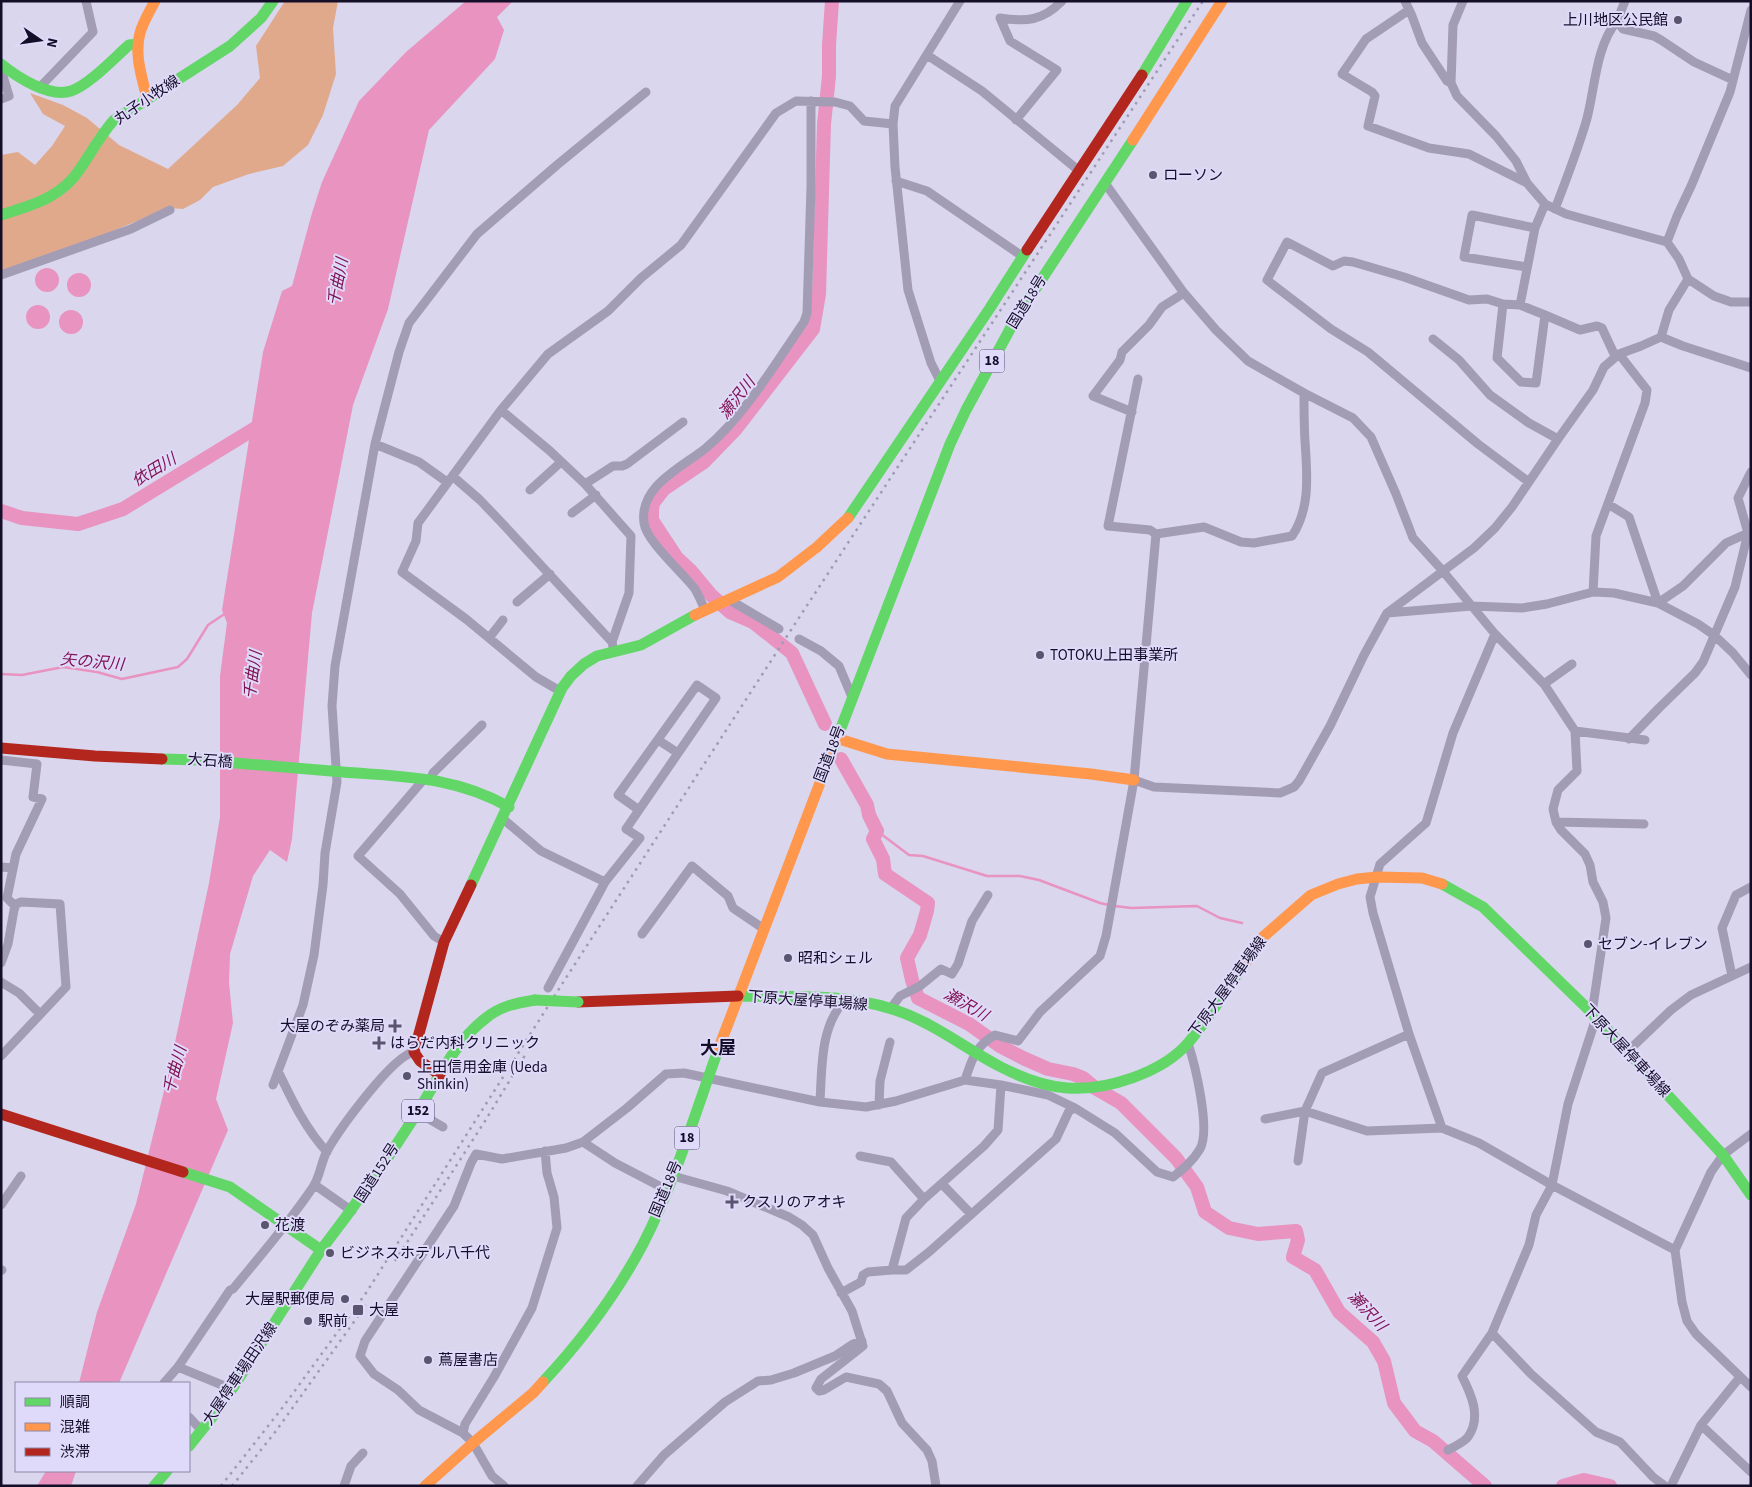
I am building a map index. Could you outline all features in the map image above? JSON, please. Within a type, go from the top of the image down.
[{"type":"main road","points":[[147,98],[141,74],[138,44],[141,32],[155,1]]},
{"type":"main road","name":"丸子小牧線","points":[[1,216],[60,192],[76,175],[106,130],[121,116],[233,45],[258,24],[273,1]]},
{"type":"main road","points":[[440,1075],[420,1061],[414,1052],[444,942],[509,807],[560,691],[571,676],[584,664],[613,647],[641,645],[708,608],[778,577],[817,547],[850,516],[990,308],[1078,170],[1126,101],[1187,1]]},
{"type":"main road","name":"国道18号","points":[[425,1486],[533,1393],[572,1351],[608,1303],[643,1244],[673,1176],[738,996],[950,444],[966,410],[1015,320],[1106,183],[1222,1]]},
{"type":"main road","points":[[1,64],[23,80],[40,87],[64,93],[77,88],[129,45],[138,44]]},
{"type":"main road","points":[[836,738],[887,754],[1134,780]]},
{"type":"main road","name":"大石橋","points":[[1,748],[95,756],[199,760],[427,779],[470,788],[490,796],[509,807]]},
{"type":"main road","name":"下原大屋停車場線","points":[[738,996],[845,1000],[891,1008],[935,1028],[997,1065],[1043,1084],[1067,1088],[1083,1088],[1136,1078],[1180,1051],[1188,1043],[1263,937],[1311,895],[1338,884],[1376,877],[1422,878],[1447,886],[1483,907],[1628,1052],[1722,1155],[1751,1195]]},
{"type":"main road","name":"国道152号","points":[[321,1250],[352,1211],[440,1075],[482,1020],[494,1011],[521,1002],[535,1000],[578,1002],[738,996]]},
{"type":"main road","points":[[1,1114],[230,1187],[321,1250]]},
{"type":"main road","name":"大屋停車場田沢線","points":[[190,1445],[232,1389],[321,1250]]},
{"type":"main road","points":[[154,1486],[166,1472]]},
{"type":"street","points":[[40,87],[93,32],[86,1]]},
{"type":"street","points":[[940,381],[931,363],[908,290],[896,181],[893,124],[895,106],[960,1]]},
{"type":"street","points":[[1016,120],[1058,70],[1010,41],[1000,18],[1020,21],[1036,18],[1052,11],[1062,1]]},
{"type":"street","points":[[1405,1],[1422,43],[1447,81],[1451,83]]},
{"type":"street","points":[[1463,1],[1453,25],[1451,83],[1457,96],[1490,129],[1516,161],[1527,183],[1545,204],[1566,214],[1667,242],[1679,259],[1688,279],[1714,296],[1731,302],[1751,302]]},
{"type":"street","points":[[1555,209],[1586,122],[1592,91],[1608,32],[1617,21],[1625,1]]},
{"type":"street","points":[[1409,10],[1366,39],[1342,74],[1372,92],[1375,96],[1368,126],[1429,148],[1469,154],[1527,183]]},
{"type":"street","points":[[1667,242],[1730,92],[1751,10]]},
{"type":"street","points":[[1617,21],[1623,29],[1654,36],[1694,62],[1733,80]]},
{"type":"street","points":[[927,55],[982,91],[1078,170]]},
{"type":"street","points":[[1,69],[9,96],[1,98]]},
{"type":"street","points":[[273,1085],[303,1005],[314,955],[325,853],[337,782],[333,714],[335,666],[375,444],[398,352],[409,322],[477,234],[646,92]]},
{"type":"street","points":[[560,691],[536,677],[466,619],[402,572],[416,541],[418,523],[501,410],[548,354],[608,311],[641,278],[681,245],[776,113],[796,101],[835,102],[850,106],[864,122],[893,124]]},
{"type":"street","points":[[708,608],[695,590],[658,548],[648,533],[644,526],[644,510],[647,499],[661,481],[706,447],[730,424],[804,322],[807,313],[814,101]]},
{"type":"street","points":[[896,181],[927,191],[1022,256]]},
{"type":"street","points":[[1106,183],[1184,293],[1216,330],[1248,361],[1353,418],[1371,437],[1413,538],[1495,634],[1544,684],[1575,731],[1578,770],[1558,790],[1553,809],[1556,822],[1561,830],[1585,854],[1590,865],[1593,882],[1603,902],[1606,918],[1594,1016],[1568,1104],[1552,1184],[1536,1215],[1530,1245],[1492,1333],[1462,1376],[1474,1400],[1475,1420],[1468,1437],[1448,1450]]},
{"type":"street","points":[[1520,305],[1535,228],[1545,204]]},
{"type":"street","points":[[1,275],[131,229],[170,210]]},
{"type":"street","points":[[1527,267],[1464,257],[1472,215],[1535,228]]},
{"type":"street","points":[[1529,482],[1478,444],[1368,352],[1331,329],[1267,280],[1287,242],[1333,266],[1344,261],[1353,262],[1404,277],[1469,300],[1487,299],[1502,304],[1520,305],[1580,330],[1597,326],[1602,328],[1617,355],[1647,390],[1645,404],[1596,536],[1593,592]]},
{"type":"street","points":[[1134,780],[1154,787],[1273,793],[1280,793],[1294,787],[1330,726],[1364,655],[1387,613],[1442,570],[1474,548],[1495,528],[1512,507],[1593,390],[1604,367],[1617,355],[1660,337],[1669,310],[1688,279]]},
{"type":"street","points":[[1132,412],[1093,396],[1120,360],[1122,352],[1149,325],[1162,306],[1184,293]]},
{"type":"street","points":[[1502,304],[1497,358],[1521,382],[1536,384],[1545,315]]},
{"type":"street","points":[[1660,337],[1751,368]]},
{"type":"street","points":[[1433,339],[1459,360],[1490,394],[1529,423],[1558,438]]},
{"type":"street","points":[[1138,379],[1108,526],[1150,530],[1156,534],[1204,527],[1241,542],[1254,544],[1292,536],[1299,525],[1306,496],[1308,473],[1304,393]]},
{"type":"street","points":[[501,410],[586,484],[631,536],[629,593],[613,647]]},
{"type":"street","points":[[586,484],[613,466],[628,464],[684,422]]},
{"type":"street","points":[[375,444],[457,480],[480,500],[550,574],[613,647]]},
{"type":"street","points":[[530,490],[561,462]]},
{"type":"street","points":[[1630,739],[1658,708],[1696,673],[1703,662],[1735,587],[1749,533],[1738,498],[1751,472]]},
{"type":"street","points":[[572,513],[596,495]]},
{"type":"street","points":[[1608,504],[1629,517],[1658,603]]},
{"type":"street","points":[[1658,603],[1683,586],[1726,543],[1749,533]]},
{"type":"street","points":[[965,1080],[974,1053],[988,1039],[995,1035],[1018,1041],[1040,1012],[1100,956],[1106,936],[1134,780],[1156,534]]},
{"type":"street","points":[[517,602],[550,574]]},
{"type":"street","points":[[1387,613],[1472,606],[1522,608],[1547,604],[1593,592],[1614,593],[1658,603],[1698,624],[1714,635],[1733,653],[1751,675]]},
{"type":"street","points":[[726,600],[779,629]]},
{"type":"street","points":[[489,638],[503,620]]},
{"type":"street","points":[[1442,1128],[1409,1034],[1370,898],[1380,864],[1426,823],[1453,733],[1495,634]]},
{"type":"street","points":[[799,639],[821,651],[840,666],[852,697]]},
{"type":"street","points":[[1544,684],[1572,664]]},
{"type":"street","points":[[548,988],[605,882],[640,838],[626,829],[716,698],[697,685],[618,795],[639,810]]},
{"type":"street","points":[[444,942],[434,936],[400,894],[358,856],[427,779],[482,725]]},
{"type":"street","points":[[1575,731],[1645,740]]},
{"type":"street","points":[[658,740],[678,753]]},
{"type":"street","points":[[1,760],[37,764],[33,797],[42,799],[16,854],[7,898],[15,906]]},
{"type":"street","points":[[503,819],[541,851],[605,882]]},
{"type":"street","points":[[1556,822],[1644,824]]},
{"type":"street","points":[[1,866],[13,868]]},
{"type":"street","points":[[642,934],[692,866],[728,896],[733,908],[764,929]]},
{"type":"street","points":[[1732,976],[1722,928],[1736,895],[1751,887]]},
{"type":"street","points":[[891,1008],[900,996],[920,986],[941,969],[952,974],[958,964],[972,921],[988,895]]},
{"type":"street","points":[[1,963],[8,944],[15,906],[20,902],[60,904],[66,987],[1,1056]]},
{"type":"street","points":[[1628,1052],[1691,994],[1751,967]]},
{"type":"street","points":[[1,982],[19,993],[40,1014]]},
{"type":"street","points":[[820,1102],[824,1042],[837,1009],[845,1000]]},
{"type":"street","points":[[1298,1161],[1305,1111],[1322,1073],[1409,1034]]},
{"type":"street","points":[[879,1104],[880,1081],[890,1042]]},
{"type":"street","points":[[504,1486],[492,1476],[473,1443],[463,1433],[419,1410],[398,1390],[374,1374],[360,1356],[366,1342],[454,1206],[476,1154],[502,1159],[566,1148],[583,1142],[628,1108],[666,1074],[684,1073],[820,1102],[866,1108],[965,1080],[1048,1095],[1075,1108],[1115,1134],[1157,1172],[1173,1176],[1190,1164],[1201,1148],[1204,1135],[1201,1097],[1188,1043]]},
{"type":"street","points":[[165,1382],[178,1368],[230,1290],[233,1289],[286,1225],[315,1185],[326,1152],[352,1114],[385,1073],[408,1053],[414,1052]]},
{"type":"street","points":[[278,1071],[296,1109],[313,1137],[326,1152]]},
{"type":"street","points":[[892,1270],[906,1218],[924,1199],[984,1146],[998,1130],[1001,1085]]},
{"type":"street","points":[[842,1292],[861,1282],[863,1275],[868,1272],[906,1270],[929,1252],[1056,1139],[1070,1111],[1075,1108]]},
{"type":"street","points":[[1265,1119],[1305,1111],[1367,1131],[1442,1128],[1479,1143],[1675,1250]]},
{"type":"street","points":[[417,1112],[443,1127]]},
{"type":"street","points":[[1751,1134],[1722,1155],[1711,1172],[1675,1250],[1682,1302],[1688,1321],[1696,1334],[1751,1387]]},
{"type":"street","points":[[583,1142],[615,1163],[667,1190]]},
{"type":"street","points":[[463,1433],[465,1424],[494,1377],[532,1308],[557,1228],[554,1198],[547,1173],[545,1151]]},
{"type":"street","points":[[860,1156],[891,1162],[924,1199]]},
{"type":"street","points":[[1,1206],[21,1176]]},
{"type":"street","points":[[673,1176],[727,1191],[788,1217],[802,1225],[813,1236],[852,1311],[862,1341],[862,1346],[821,1379],[816,1388],[820,1391],[824,1390],[846,1377],[879,1384],[887,1391],[902,1423],[926,1450],[932,1461],[936,1486]]},
{"type":"street","points":[[942,1184],[971,1214]]},
{"type":"street","points":[[315,1185],[352,1211]]},
{"type":"street","points":[[1492,1333],[1545,1387],[1596,1432],[1620,1442],[1653,1477],[1665,1486]]},
{"type":"street","points":[[637,1486],[664,1455],[724,1402],[758,1381],[771,1380],[794,1373],[835,1356],[853,1344],[862,1341]]},
{"type":"street","points":[[178,1368],[232,1389]]},
{"type":"street","points":[[1671,1486],[1701,1426],[1740,1377]]},
{"type":"street","points":[[190,1418],[202,1431]]},
{"type":"street","points":[[1701,1426],[1751,1472]]},
{"type":"street","points":[[344,1486],[351,1466],[363,1453]]},
{"type":"shaded area","points":[[285,1],[338,1],[333,28],[336,74],[323,115],[308,145],[283,166],[249,174],[213,187],[200,200],[183,209],[169,208],[98,237],[1,271],[1,155],[18,152],[35,165],[52,146],[65,126],[43,114],[30,93],[63,105],[87,118],[119,145],[168,169],[237,105],[260,78],[256,46]]},
{"type":"water","name":"千曲川","points":[[466,1],[513,1],[497,17],[504,30],[495,59],[429,130],[388,309],[353,405],[312,613],[292,839],[287,862],[270,850],[253,876],[230,954],[229,983],[233,1023],[216,1099],[228,1130],[119,1382],[79,1382],[97,1312],[136,1204],[168,1075],[209,883],[220,817],[220,676],[227,623],[222,610],[263,352],[282,291],[292,286],[322,182],[359,101],[406,52]]},
{"type":"water","points":[[47,268],[52,269],[58,275],[58,285],[52,291],[47,292],[42,291],[36,285],[35,280],[36,275],[42,269]]},
{"type":"water","points":[[79,273],[84,274],[90,280],[90,290],[84,296],[79,297],[74,296],[68,290],[67,285],[68,280],[74,274]]},
{"type":"water","points":[[38,305],[43,306],[49,312],[49,322],[43,328],[38,329],[33,328],[27,322],[26,317],[27,312],[33,306]]},
{"type":"water","points":[[71,310],[76,311],[82,317],[82,327],[76,333],[71,334],[66,333],[60,327],[59,322],[60,317],[66,311]]},
{"type":"water","points":[[45,1472],[76,1472],[71,1486],[37,1486]]},
{"type":"waterway","name":"瀬沢川","points":[[825,724],[792,653],[753,622],[730,612],[711,595],[691,571],[677,558],[652,520],[652,510],[653,503],[664,489],[704,462],[735,430],[813,329],[819,294],[824,124],[829,76],[832,1]]},
{"type":"waterway","name":"依田川","points":[[1,511],[22,518],[78,524],[123,509],[267,421]]},
{"type":"waterway","name":"矢の沢川","points":[[1,674],[22,675],[63,667],[97,672],[122,679],[178,667],[187,659],[208,625],[226,613]]},
{"type":"waterway","name":"瀬沢川","points":[[841,759],[867,805],[869,815],[877,831],[873,839],[883,859],[885,874],[928,903],[920,935],[907,958],[918,998],[969,1024],[1000,1046],[1023,1058],[1048,1069],[1083,1078],[1095,1088],[1121,1103],[1176,1158],[1197,1187],[1205,1212],[1229,1228],[1258,1234],[1296,1231],[1298,1240],[1293,1257],[1315,1270],[1339,1312],[1373,1342],[1384,1361],[1394,1403],[1415,1431],[1433,1441],[1485,1486]]},
{"type":"waterway","points":[[877,831],[909,855],[923,856],[987,876],[1020,876],[1039,880],[1109,905]]},
{"type":"waterway","points":[[1115,906],[1131,908],[1197,906],[1220,918],[1242,923]]},
{"type":"waterway","name":"瀬沢川","points":[[1563,1486],[1584,1480],[1610,1486]]},
{"type":"railway","points":[[221,1486],[283,1407],[366,1293],[564,981],[789,633],[1203,1]]},
{"type":"railway","points":[[395,1261],[527,1052]]},
{"type":"railway","points":[[232,1486],[276,1431],[366,1305]]},
{"type":"traffic: fast","points":[[1,215],[45,199],[64,187],[80,169],[113,121],[230,46],[261,18],[273,1]]},
{"type":"traffic: fast","points":[[1142,75],[1187,1]]},
{"type":"traffic: fast","points":[[1,64],[16,75],[43,89],[53,92],[71,91],[86,83],[129,45],[138,44]]},
{"type":"traffic: fast","points":[[831,754],[950,444],[966,410],[1015,320],[1133,140]]},
{"type":"traffic: fast","points":[[848,518],[1027,250]]},
{"type":"traffic: fast","points":[[471,885],[562,688],[571,676],[584,664],[597,656],[641,645],[695,615]]},
{"type":"traffic: fast","points":[[162,759],[199,760],[408,777],[469,789],[509,807]]},
{"type":"traffic: fast","points":[[1442,884],[1483,907],[1592,1013],[1723,1155],[1751,1195]]},
{"type":"traffic: fast","points":[[738,996],[835,998],[854,1000],[892,1009],[920,1020],[986,1059],[1023,1077],[1058,1087],[1082,1088],[1116,1083],[1132,1078],[1149,1071],[1177,1054],[1203,1024],[1245,963]]},
{"type":"traffic: fast","points":[[183,1172],[230,1187],[321,1250],[382,1165],[417,1113],[447,1062],[465,1038],[491,1014],[515,1004],[535,1000]]},
{"type":"traffic: fast","points":[[535,1000],[578,1002]]},
{"type":"traffic: fast","points":[[543,1382],[598,1316],[633,1263],[665,1197],[718,1050]]},
{"type":"traffic: fast","points":[[190,1445],[232,1389],[321,1250]]},
{"type":"traffic: fast","points":[[154,1486],[166,1472]]},
{"type":"traffic: slow","points":[[147,98],[139,66],[138,41],[143,25],[155,1]]},
{"type":"traffic: slow","points":[[1133,140],[1222,1]]},
{"type":"traffic: slow","points":[[695,615],[778,577],[817,547],[848,518]]},
{"type":"traffic: slow","points":[[836,738],[887,754],[1134,780]]},
{"type":"traffic: slow","points":[[718,1050],[831,754]]},
{"type":"traffic: slow","points":[[1245,963],[1263,937],[1311,895],[1338,884],[1357,879],[1377,877],[1422,878],[1442,884]]},
{"type":"traffic: slow","points":[[425,1486],[533,1393],[543,1382]]},
{"type":"traffic: jam","points":[[1027,250],[1142,75]]},
{"type":"traffic: jam","points":[[1,748],[95,756],[162,759]]},
{"type":"traffic: jam","points":[[440,1075],[420,1061],[414,1052],[444,942],[471,885]]},
{"type":"traffic: jam","points":[[578,1002],[738,996]]},
{"type":"traffic: jam","points":[[1,1114],[183,1172]]},
{"type":"place","name":"上川地区公民館","points":[[1678,20]]},
{"type":"place","name":"ローソン","points":[[1153,175]]},
{"type":"place","name":"TOTOKU上田事業所","points":[[1040,655]]},
{"type":"place","name":"セブン-イレブン","points":[[1588,944]]},
{"type":"place","name":"昭和シェル","points":[[788,958]]},
{"type":"place","name":"大屋のぞみ薬局","points":[[395,1026]]},
{"type":"place","name":"はらだ内科クリニック","points":[[379,1043]]},
{"type":"place","name":"上田信用金庫 (Ueda Shinkin)","points":[[407,1076]]},
{"type":"place","name":"クスリのアオキ","points":[[732,1202]]},
{"type":"place","name":"花渡","points":[[265,1225]]},
{"type":"place","name":"ビジネスホテル八千代","points":[[330,1253]]},
{"type":"place","name":"大屋駅郵便局","points":[[345,1299]]},
{"type":"place","name":"大屋","points":[[358,1310]]},
{"type":"place","name":"駅前","points":[[308,1321]]},
{"type":"place","name":"蔦屋書店","points":[[428,1360]]},
{"type":"district","name":"大屋","points":[[718,1048]]}]
